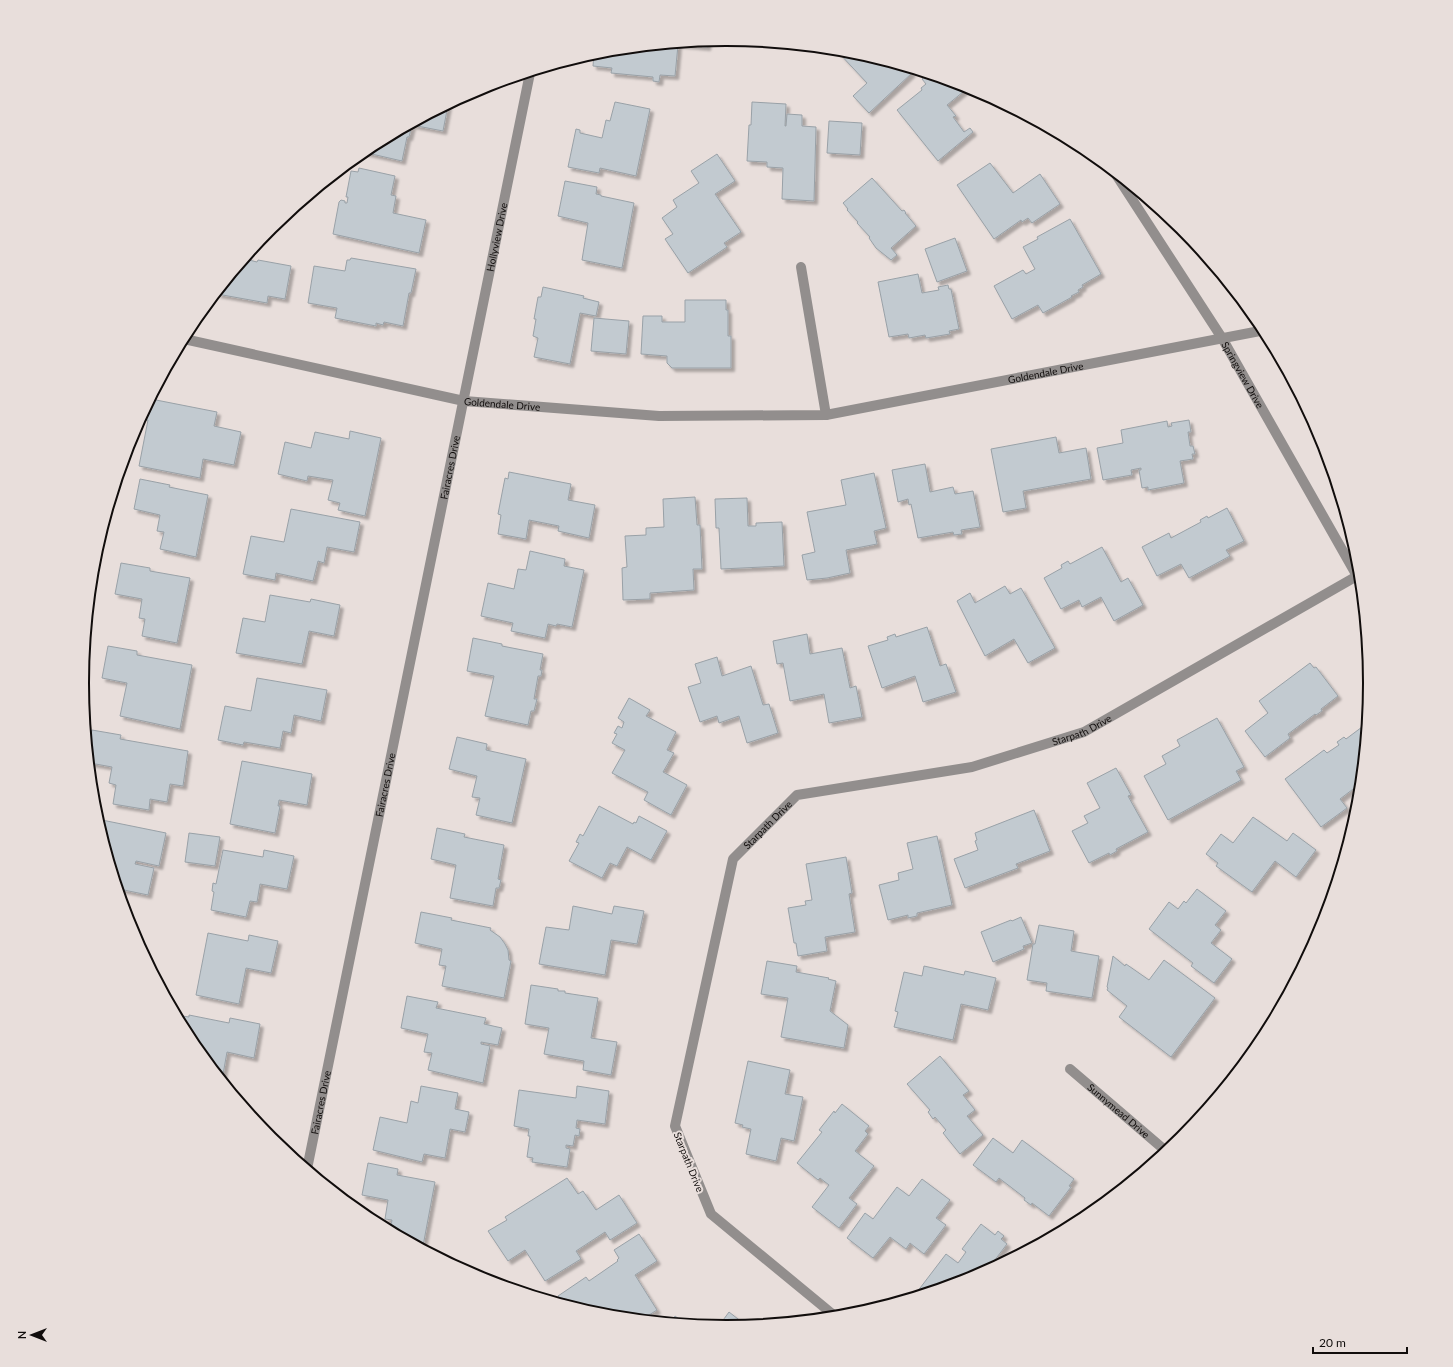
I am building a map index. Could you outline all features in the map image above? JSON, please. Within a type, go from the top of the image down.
[{"type":"street","name":"Hollyview Drive","points":[[464,401],[529,78]]},
{"type":"street","name":"Springview Drive","points":[[1122,184],[1222,338],[1354,570]]},
{"type":"street","points":[[801,267],[826,415]]},
{"type":"street","name":"Goldendale Drive","points":[[189,340],[464,401],[659,416],[826,415],[1258,331]]},
{"type":"street","name":"Fairacres Drive","points":[[308,1165],[464,401]]},
{"type":"street","name":"Starpath Drive","points":[[831,1312],[711,1214],[675,1126],[733,859],[797,795],[972,767],[1084,732],[1356,581]]},
{"type":"street","name":"Sunnymead Drive","points":[[1070,1069],[1162,1148]]},
{"type":"building","points":[[678,48],[675,76],[660,75],[659,82],[653,81],[653,77],[611,73],[612,68],[593,66],[593,60],[602,58],[643,51]]},
{"type":"building","points":[[842,56],[911,74],[869,113],[853,96],[867,83]]},
{"type":"building","points":[[924,78],[931,80],[963,92],[947,105],[956,116],[953,117],[964,132],[970,128],[973,132],[938,161],[897,110],[922,90],[921,88],[926,84],[922,79]]},
{"type":"building","points":[[615,102],[650,109],[636,176],[600,168],[599,173],[568,167],[576,129],[580,130],[580,133],[602,138],[606,120],[610,121]]},
{"type":"building","points":[[752,102],[786,104],[785,126],[787,114],[802,115],[802,126],[816,127],[814,201],[782,199],[783,168],[767,167],[767,162],[747,161]]},
{"type":"building","points":[[447,111],[443,131],[418,126]]},
{"type":"building","points":[[829,121],[862,123],[860,155],[827,153]]},
{"type":"building","points":[[411,130],[409,137],[407,137],[402,161],[371,154]]},
{"type":"building","points":[[717,154],[735,181],[715,194],[741,232],[724,243],[727,247],[688,273],[665,239],[673,234],[662,218],[677,207],[673,200],[699,183],[691,171]]},
{"type":"building","points":[[990,163],[1013,193],[1040,174],[1060,204],[1032,223],[1028,218],[1022,222],[1021,220],[994,239],[957,185]]},
{"type":"building","points":[[359,168],[395,176],[391,195],[396,196],[393,213],[426,220],[419,253],[333,234],[339,202],[341,200],[347,203],[348,197],[346,197],[351,171],[358,172]]},
{"type":"building","points":[[872,178],[902,211],[904,210],[916,226],[891,248],[897,255],[891,260],[876,248],[869,238],[870,237],[857,223],[858,222],[843,203]]},
{"type":"building","points":[[565,181],[597,187],[596,194],[634,203],[622,268],[582,260],[588,223],[558,216]]},
{"type":"building","points":[[1070,219],[1101,274],[1082,285],[1083,287],[1078,290],[1079,292],[1071,296],[1072,297],[1043,313],[1038,305],[1012,319],[994,286],[1023,270],[1026,274],[1035,269],[1023,247],[1038,239],[1037,237]]},
{"type":"building","points":[[955,238],[967,271],[937,282],[925,249]]},
{"type":"building","points":[[351,258],[416,269],[411,293],[409,293],[403,326],[384,322],[383,325],[376,323],[376,326],[335,318],[337,308],[308,303],[314,266],[345,271],[347,260],[350,260]]},
{"type":"building","points":[[250,260],[257,262],[258,260],[291,266],[285,299],[268,296],[267,303],[221,295]]},
{"type":"building","points":[[918,274],[922,293],[939,290],[938,287],[948,285],[949,289],[951,289],[959,329],[949,331],[950,334],[926,338],[925,335],[909,338],[908,334],[889,337],[878,282]]},
{"type":"building","points":[[543,287],[584,296],[583,298],[599,302],[596,316],[580,313],[570,364],[534,357],[538,338],[533,336],[536,319],[534,319],[538,297],[541,297]]},
{"type":"building","points":[[685,300],[726,300],[726,310],[728,310],[728,336],[731,336],[731,368],[672,368],[667,363],[667,356],[641,354],[643,316],[662,316],[662,322],[685,322]]},
{"type":"building","points":[[594,318],[629,321],[626,354],[591,351]]},
{"type":"building","points":[[156,400],[217,412],[214,426],[241,432],[234,465],[203,459],[200,478],[139,466],[148,420]]},
{"type":"building","points":[[1189,420],[1191,432],[1188,432],[1190,446],[1193,446],[1195,454],[1192,454],[1193,459],[1180,461],[1184,483],[1148,490],[1148,487],[1142,488],[1139,470],[1141,470],[1141,468],[1131,470],[1132,475],[1103,480],[1097,448],[1123,443],[1121,430],[1167,421],[1168,427],[1172,426],[1171,423]]},
{"type":"building","points":[[350,431],[381,438],[365,516],[338,510],[340,503],[328,500],[333,480],[308,476],[307,481],[278,474],[285,442],[311,448],[315,432],[349,439]]},
{"type":"building","points":[[1056,437],[1059,453],[1086,448],[1091,479],[1023,491],[1026,508],[1003,512],[991,449]]},
{"type":"building","points":[[925,464],[930,492],[953,487],[955,494],[973,491],[980,527],[961,530],[962,534],[954,535],[953,532],[918,538],[911,504],[909,505],[908,499],[898,502],[892,470]]},
{"type":"building","points":[[509,472],[571,484],[568,500],[595,505],[589,538],[558,531],[559,526],[529,520],[526,539],[498,534],[501,515],[498,514],[505,478],[508,479]]},
{"type":"building","points":[[874,473],[886,528],[874,531],[877,544],[846,550],[850,573],[827,578],[807,580],[802,555],[815,552],[807,512],[846,505],[841,480]]},
{"type":"building","points":[[140,479],[208,495],[196,557],[160,549],[164,532],[157,531],[160,515],[134,509]]},
{"type":"building","points":[[695,497],[697,525],[700,525],[702,569],[693,569],[694,590],[650,593],[650,599],[623,600],[622,568],[627,567],[625,536],[646,535],[646,528],[664,527],[663,499]]},
{"type":"building","points":[[747,498],[748,526],[756,526],[756,523],[782,522],[784,566],[721,569],[719,528],[716,528],[715,499]]},
{"type":"building","points":[[1227,508],[1244,541],[1226,550],[1230,556],[1189,578],[1181,564],[1157,576],[1142,547],[1169,533],[1171,538],[1201,522],[1200,520],[1207,516],[1208,518]]},
{"type":"building","points":[[291,509],[360,522],[354,552],[327,547],[324,563],[318,561],[313,581],[276,573],[275,580],[243,574],[251,536],[284,542]]},
{"type":"building","points":[[1102,547],[1121,582],[1128,578],[1143,605],[1114,621],[1101,597],[1082,607],[1079,600],[1061,609],[1044,578],[1062,568],[1061,565],[1068,561],[1070,564]]},
{"type":"building","points":[[530,551],[565,559],[564,566],[584,570],[572,627],[548,624],[545,638],[511,631],[513,623],[481,616],[488,583],[514,589],[518,569],[526,570]]},
{"type":"building","points":[[121,563],[150,568],[150,571],[190,578],[177,643],[142,636],[145,619],[139,618],[142,599],[115,594]]},
{"type":"building","points":[[1005,586],[1010,594],[1021,588],[1055,648],[1028,663],[1014,639],[985,656],[957,601],[970,593],[975,603]]},
{"type":"building","points":[[270,595],[310,602],[311,599],[340,605],[334,636],[309,631],[302,664],[236,653],[243,618],[265,622]]},
{"type":"building","points":[[927,627],[940,666],[946,664],[956,692],[923,702],[915,676],[882,688],[868,646],[888,640],[887,637],[895,634],[896,637]]},
{"type":"building","points":[[807,634],[810,654],[842,648],[850,688],[856,686],[862,717],[829,723],[824,694],[790,701],[783,663],[777,664],[773,641]]},
{"type":"building","points":[[473,638],[502,644],[502,646],[543,654],[540,670],[542,670],[541,676],[538,676],[534,699],[537,699],[534,711],[531,711],[528,725],[485,716],[494,676],[467,671]]},
{"type":"building","points":[[108,646],[137,651],[137,655],[192,665],[180,729],[120,716],[127,683],[102,678]]},
{"type":"building","points":[[717,657],[722,676],[751,666],[763,705],[769,704],[778,733],[747,743],[739,716],[719,723],[717,716],[700,722],[688,687],[701,683],[695,664]]},
{"type":"building","points":[[1310,663],[1314,668],[1316,667],[1338,696],[1321,709],[1322,711],[1316,715],[1315,714],[1288,734],[1290,738],[1265,757],[1245,731],[1268,713],[1259,701]]},
{"type":"building","points":[[257,678],[327,690],[321,721],[294,715],[291,733],[283,731],[280,748],[244,742],[243,745],[218,740],[225,706],[251,711]]},
{"type":"building","points":[[629,698],[650,710],[646,716],[676,732],[667,750],[674,753],[663,772],[687,785],[671,815],[644,800],[648,792],[612,773],[625,750],[612,743],[617,734],[614,733],[618,726],[622,728],[624,722],[618,718]]},
{"type":"building","points":[[1217,718],[1244,767],[1236,771],[1241,780],[1168,820],[1144,776],[1166,764],[1162,756],[1180,746],[1177,740]]},
{"type":"building","points":[[1363,728],[1356,787],[1340,799],[1347,808],[1321,827],[1285,779],[1324,750],[1327,753],[1339,745],[1337,742],[1344,737],[1346,739]]},
{"type":"building","points":[[92,730],[121,735],[120,739],[188,751],[183,786],[170,784],[167,802],[150,799],[149,810],[113,804],[116,785],[109,783],[112,767],[94,764],[91,735]]},
{"type":"building","points":[[457,737],[487,744],[486,750],[526,759],[512,823],[476,815],[480,798],[472,797],[477,776],[449,769]]},
{"type":"building","points":[[242,761],[312,774],[307,805],[279,800],[278,806],[280,806],[275,833],[230,824]]},
{"type":"building","points":[[1116,768],[1131,795],[1128,796],[1148,832],[1116,849],[1117,851],[1110,855],[1109,853],[1089,863],[1072,831],[1088,823],[1084,816],[1100,808],[1087,783]]},
{"type":"building","points":[[599,806],[633,824],[634,822],[636,823],[639,816],[667,831],[651,860],[627,847],[617,866],[610,863],[602,878],[569,861],[579,843],[576,842],[580,834],[583,836]]},
{"type":"building","points":[[1034,810],[1050,851],[1016,864],[1018,868],[965,888],[954,859],[978,850],[975,841],[977,840],[975,833]]},
{"type":"building","points":[[1253,817],[1287,841],[1293,833],[1316,850],[1296,877],[1275,861],[1252,892],[1216,866],[1218,863],[1206,854],[1221,834],[1233,843]]},
{"type":"building","points":[[104,820],[166,833],[159,866],[136,861],[135,864],[154,868],[148,895],[124,890]]},
{"type":"building","points":[[437,828],[465,834],[464,837],[504,845],[498,879],[501,880],[499,888],[496,888],[493,906],[450,898],[456,865],[431,859]]},
{"type":"building","points":[[189,833],[220,837],[215,866],[185,862]]},
{"type":"building","points":[[937,836],[952,905],[917,913],[917,916],[908,918],[908,915],[888,920],[879,885],[899,880],[898,873],[913,869],[907,843]]},
{"type":"building","points":[[223,850],[263,857],[264,850],[294,856],[287,889],[260,884],[257,902],[250,901],[246,917],[211,910],[214,892],[212,891],[213,883],[216,884]]},
{"type":"building","points":[[846,857],[852,893],[849,894],[855,932],[825,937],[827,951],[798,956],[796,943],[794,943],[788,908],[806,905],[805,901],[812,900],[806,864]]},
{"type":"building","points":[[1197,889],[1226,911],[1215,925],[1221,930],[1211,943],[1232,959],[1214,983],[1191,966],[1193,963],[1149,929],[1169,902],[1178,909],[1184,901],[1186,903]]},
{"type":"building","points":[[573,906],[612,914],[614,906],[644,911],[637,944],[611,940],[605,975],[539,964],[546,927],[569,930]]},
{"type":"building","points":[[421,912],[491,928],[490,930],[500,937],[508,950],[509,960],[511,961],[504,998],[442,986],[446,966],[439,965],[442,949],[415,943]]},
{"type":"building","points":[[1021,917],[1032,943],[1023,946],[1024,949],[993,962],[981,932]]},
{"type":"building","points":[[1039,925],[1074,931],[1071,951],[1099,956],[1092,998],[1046,991],[1047,983],[1027,980],[1033,944],[1035,944]]},
{"type":"building","points":[[208,933],[248,941],[249,935],[278,941],[271,973],[246,968],[239,1004],[196,995]]},
{"type":"building","points":[[1113,956],[1125,966],[1126,964],[1149,980],[1164,960],[1215,998],[1171,1057],[1119,1017],[1127,1006],[1107,990]]},
{"type":"building","points":[[767,961],[797,966],[796,972],[829,978],[828,979],[836,981],[830,1011],[848,1025],[844,1048],[781,1037],[788,998],[761,994]]},
{"type":"building","points":[[924,966],[964,975],[965,971],[996,978],[988,1010],[961,1004],[953,1040],[894,1027],[898,1012],[895,1011],[904,972],[922,976]]},
{"type":"building","points":[[531,985],[558,989],[558,991],[565,991],[565,993],[598,998],[591,1038],[617,1042],[611,1075],[583,1070],[584,1061],[544,1054],[549,1028],[525,1024]]},
{"type":"building","points":[[407,996],[438,1002],[436,1008],[486,1018],[484,1024],[502,1028],[498,1045],[481,1042],[481,1044],[490,1046],[483,1083],[428,1070],[432,1053],[424,1052],[428,1034],[401,1028]]},
{"type":"building","points":[[189,1015],[229,1023],[230,1018],[260,1024],[254,1058],[227,1052],[223,1074],[196,1038],[183,1016],[189,1017]]},
{"type":"building","points":[[940,1056],[969,1091],[963,1095],[975,1110],[967,1116],[983,1135],[960,1154],[943,1133],[946,1130],[935,1117],[933,1119],[928,1112],[930,1110],[907,1084]]},
{"type":"building","points":[[748,1061],[790,1070],[785,1094],[803,1097],[794,1141],[781,1138],[776,1161],[746,1154],[751,1129],[742,1127],[743,1125],[735,1123]]},
{"type":"building","points":[[421,1086],[458,1093],[455,1109],[469,1112],[465,1132],[450,1129],[445,1158],[424,1154],[422,1162],[373,1150],[380,1117],[407,1123],[411,1101],[418,1103]]},
{"type":"building","points":[[577,1086],[609,1091],[605,1124],[577,1120],[576,1128],[580,1129],[579,1136],[575,1135],[573,1146],[566,1145],[566,1148],[570,1149],[567,1167],[532,1162],[533,1158],[527,1157],[530,1136],[528,1136],[529,1129],[514,1126],[519,1090],[576,1098]]},
{"type":"building","points":[[842,1104],[869,1126],[865,1131],[868,1134],[855,1151],[874,1166],[849,1198],[857,1204],[839,1228],[812,1207],[829,1185],[820,1178],[818,1180],[797,1163],[822,1132],[819,1130],[834,1111],[835,1113]]},
{"type":"building","points":[[993,1138],[1013,1153],[1022,1140],[1074,1179],[1069,1186],[1071,1187],[1049,1216],[1032,1203],[1031,1205],[1024,1200],[1025,1198],[999,1178],[996,1182],[973,1165]]},
{"type":"building","points":[[368,1163],[398,1169],[397,1175],[435,1182],[423,1244],[391,1226],[392,1220],[385,1219],[388,1200],[362,1195]]},
{"type":"building","points":[[567,1178],[578,1194],[583,1191],[596,1210],[619,1195],[637,1223],[610,1240],[605,1232],[576,1251],[581,1259],[545,1281],[525,1250],[508,1261],[488,1231],[507,1220],[505,1217]]},
{"type":"building","points":[[922,1179],[950,1200],[936,1218],[946,1225],[924,1254],[910,1243],[906,1249],[890,1237],[873,1258],[847,1238],[865,1213],[873,1219],[897,1187],[909,1196]]},
{"type":"building","points":[[981,1224],[995,1235],[998,1231],[1004,1236],[1001,1239],[1007,1244],[994,1261],[970,1272],[918,1291],[946,1254],[958,1263],[966,1252],[962,1249]]},
{"type":"building","points":[[639,1234],[657,1261],[635,1275],[657,1310],[647,1316],[602,1309],[562,1299],[558,1296],[586,1277],[589,1281],[618,1261],[617,1260],[619,1258],[614,1250]]},
{"type":"building","points":[[729,1312],[740,1321],[726,1321],[722,1321]]}]
